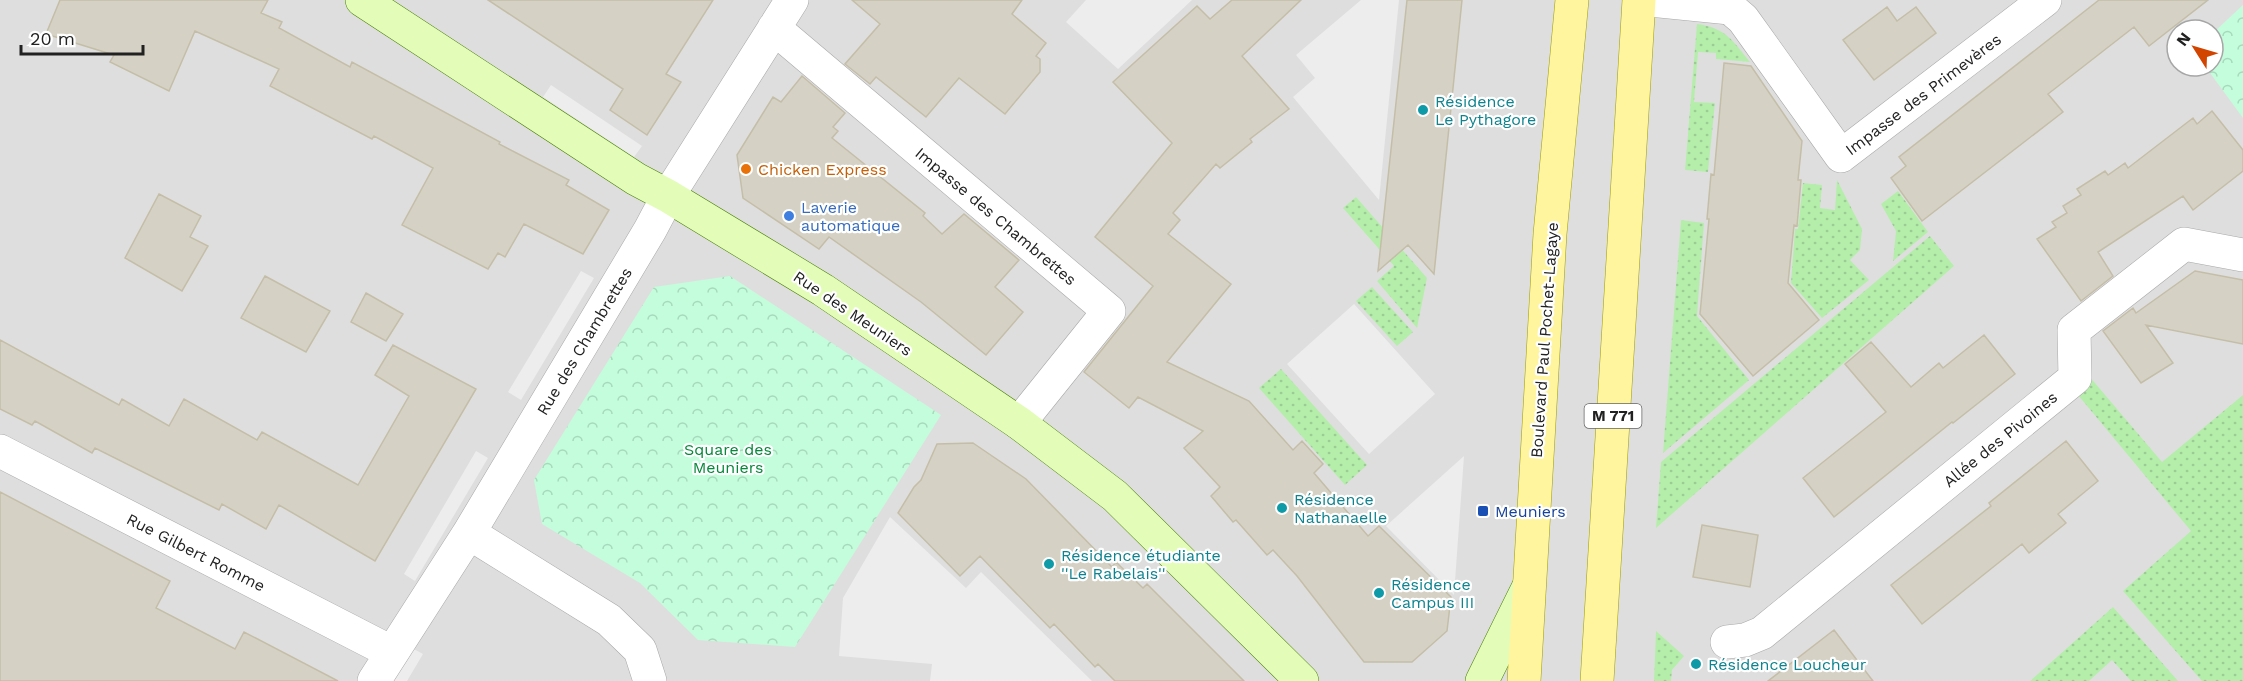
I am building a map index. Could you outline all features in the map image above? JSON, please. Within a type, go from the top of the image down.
[{"type":"main road","name":"Rue des Meuniers","points":[[362,0],[636,179],[823,290],[1018,423],[1115,496],[1302,681]]},
{"type":"main road","name":"Boulevard Paul Pochet-Lagaye","points":[[1524,681],[1550,234],[1572,0]]},
{"type":"main road","name":"M 771","points":[[1597,681],[1639,0]]},
{"type":"main road","points":[[1482,681],[1529,586]]},
{"type":"street","name":"Rue des Chambrettes","points":[[374,681],[469,533],[668,196],[792,0]]},
{"type":"street","name":"Impasse des Primevères","points":[[1650,0],[1730,8],[1751,29],[1841,156],[2045,0]]},
{"type":"street","name":"Impasse des Chambrettes","points":[[774,28],[1109,311],[1018,423]]},
{"type":"street","name":"Allée des Pivoines","points":[[1727,642],[1745,640],[1762,633],[2075,378],[2074,330],[2184,244],[2243,255]]},
{"type":"street","name":"Rue Gilbert Romme","points":[[0,451],[391,652]]},
{"type":"street","points":[[469,533],[609,620],[640,650],[650,681]]},
{"type":"shaded area","points":[[0,0],[2243,0],[2243,681],[0,681]]},
{"type":"shaded area","points":[[1086,0],[1192,0],[1118,69],[1066,22]]},
{"type":"shaded area","points":[[1361,0],[1399,0],[1379,200],[1293,97],[1315,78],[1296,55]]},
{"type":"shaded area","points":[[551,85],[642,146],[634,157],[543,97]]},
{"type":"shaded area","points":[[581,271],[594,278],[521,400],[508,392]]},
{"type":"shaded area","points":[[1354,304],[1435,394],[1369,454],[1287,364]]},
{"type":"shaded area","points":[[476,451],[488,458],[415,581],[404,574]]},
{"type":"shaded area","points":[[1464,456],[1454,595],[1386,526]]},
{"type":"shaded area","points":[[890,517],[966,588],[981,572],[1092,681],[930,681],[932,664],[839,656],[843,598]]},
{"type":"shaded area","points":[[412,648],[423,654],[407,681],[392,681]]},
{"type":"green space","points":[[2243,5],[2243,118],[2214,78],[2225,78],[2225,22]]},
{"type":"green space","points":[[1697,24],[1715,29],[1728,36],[1750,62],[1716,59],[1716,53],[1698,52],[1694,102],[1715,103],[1708,172],[1685,170]]},
{"type":"green space","points":[[1837,180],[1862,229],[1860,250],[1850,260],[1869,280],[1822,318],[1791,283],[1795,229],[1798,229],[1803,183],[1822,185],[1820,208],[1835,210]]},
{"type":"green space","points":[[1898,191],[1928,232],[1893,261],[1896,231],[1881,204]]},
{"type":"green space","points":[[1356,197],[1427,278],[1417,328],[1377,281],[1394,266],[1343,208]]},
{"type":"green space","points":[[1681,220],[1704,223],[1697,316],[1749,380],[1663,453]]},
{"type":"green space","points":[[1930,236],[1954,266],[1656,528],[1661,462]]},
{"type":"green space","name":"Square des Meuniers","points":[[730,276],[941,415],[795,647],[698,640],[640,583],[542,524],[534,480],[654,287]]},
{"type":"green space","points":[[1372,287],[1413,332],[1397,346],[1356,301]]},
{"type":"green space","points":[[1281,369],[1367,465],[1345,485],[1259,388]]},
{"type":"green space","points":[[2089,376],[2162,462],[2243,395],[2243,681],[2202,681],[2123,591],[2191,531],[2073,389]]},
{"type":"green space","points":[[2113,607],[2178,681],[2131,681],[2112,660],[2089,681],[2030,681]]},
{"type":"green space","points":[[1656,631],[1684,656],[1672,670],[1671,681],[1654,681]]},
{"type":"building","points":[[60,0],[268,0],[261,13],[282,22],[279,28],[350,67],[352,62],[500,142],[499,144],[569,180],[566,185],[609,210],[583,254],[524,224],[505,257],[498,253],[488,269],[402,225],[433,168],[374,136],[372,139],[270,86],[279,69],[195,31],[169,91],[110,62],[114,55],[46,34]]},
{"type":"building","points":[[488,0],[713,0],[666,74],[681,82],[647,135],[610,110],[623,89]]},
{"type":"building","points":[[852,0],[1022,0],[1012,14],[1046,43],[1036,56],[1040,59],[1040,72],[1005,114],[959,78],[926,117],[876,77],[870,84],[845,64],[880,24]]},
{"type":"building","points":[[1232,0],[1301,0],[1242,56],[1289,109],[1250,139],[1252,142],[1220,168],[1216,164],[1173,213],[1180,220],[1168,234],[1231,284],[1167,362],[1249,401],[1293,450],[1302,441],[1323,464],[1314,473],[1368,536],[1379,526],[1451,597],[1447,631],[1412,662],[1364,662],[1297,576],[1273,550],[1267,555],[1236,520],[1233,522],[1211,496],[1220,487],[1184,448],[1203,431],[1138,397],[1129,408],[1084,372],[1153,286],[1095,237],[1172,143],[1113,82],[1197,6],[1210,19]]},
{"type":"building","name":"Résidence Le Pythagore","points":[[1407,0],[1462,0],[1434,274],[1408,245],[1378,271]]},
{"type":"building","points":[[2099,0],[2208,0],[2185,18],[2165,18],[2165,34],[2149,46],[2134,27],[2048,94],[2063,112],[1922,221],[1891,178],[1906,166],[1899,157]]},
{"type":"building","points":[[1887,7],[1897,21],[1916,7],[1936,33],[1874,80],[1843,40]]},
{"type":"building","points":[[1724,63],[1751,66],[1802,141],[1797,226],[1794,225],[1788,283],[1819,320],[1753,376],[1700,314],[1711,174],[1714,175]]},
{"type":"building","points":[[802,76],[845,113],[833,127],[838,131],[832,138],[925,213],[923,216],[942,234],[964,214],[1019,260],[995,287],[1023,312],[986,355],[921,302],[829,237],[819,249],[743,198],[737,155],[773,97],[781,102]]},
{"type":"building","points":[[2212,111],[2243,150],[2243,171],[2193,210],[2183,196],[2098,252],[2113,276],[2081,301],[2037,239],[2056,227],[2052,222],[2067,213],[2063,206],[2081,195],[2077,189],[2105,171],[2108,175],[2125,163],[2128,168],[2193,118],[2197,124]]},
{"type":"building","points":[[159,194],[201,216],[190,237],[208,246],[182,291],[125,258]]},
{"type":"building","points":[[2195,271],[2243,280],[2243,344],[2146,325],[2173,363],[2141,383],[2103,331],[2133,308],[2136,313]]},
{"type":"building","points":[[265,276],[330,311],[306,352],[241,318]]},
{"type":"building","points":[[366,293],[403,314],[386,341],[351,322]]},
{"type":"building","points":[[1984,335],[2015,374],[1834,517],[1803,478],[1886,412],[1845,364],[1871,342],[1911,387],[1939,363],[1943,368]]},
{"type":"building","points":[[0,340],[119,405],[122,399],[169,426],[184,399],[257,440],[262,432],[358,485],[409,396],[375,375],[393,345],[476,389],[375,561],[279,505],[266,529],[222,504],[219,510],[95,448],[92,453],[35,421],[32,425],[0,409]]},
{"type":"building","points":[[2066,441],[2098,481],[2058,514],[2066,523],[2029,553],[2022,544],[1922,624],[1891,585],[1991,506],[1989,503]]},
{"type":"building","name":"Résidence étudiante ''Le Rabelais''","points":[[973,443],[1026,479],[1112,567],[1116,562],[1143,588],[1147,584],[1244,681],[1115,681],[1098,664],[1095,667],[1054,624],[1050,628],[980,556],[960,576],[898,513],[921,480],[937,444]]},
{"type":"building","points":[[0,492],[170,581],[156,608],[235,649],[244,632],[338,681],[0,681]]},
{"type":"building","points":[[1702,525],[1758,535],[1750,587],[1693,577]]},
{"type":"building","points":[[1834,630],[1873,681],[1768,681]]},
{"type":"place","name":"Résidence Le Pythagore","points":[[1423,110]]},
{"type":"place","name":"Chicken Express","points":[[746,169]]},
{"type":"place","name":"Laverie automatique","points":[[789,216]]},
{"type":"place","name":"Résidence Nathanaelle","points":[[1282,508]]},
{"type":"place","name":"Meuniers","points":[[1483,511]]},
{"type":"place","name":"Résidence étudiante ''Le Rabelais''","points":[[1049,564]]},
{"type":"place","name":"Résidence Campus III","points":[[1379,593]]},
{"type":"place","name":"Résidence Loucheur","points":[[1696,664]]}]
